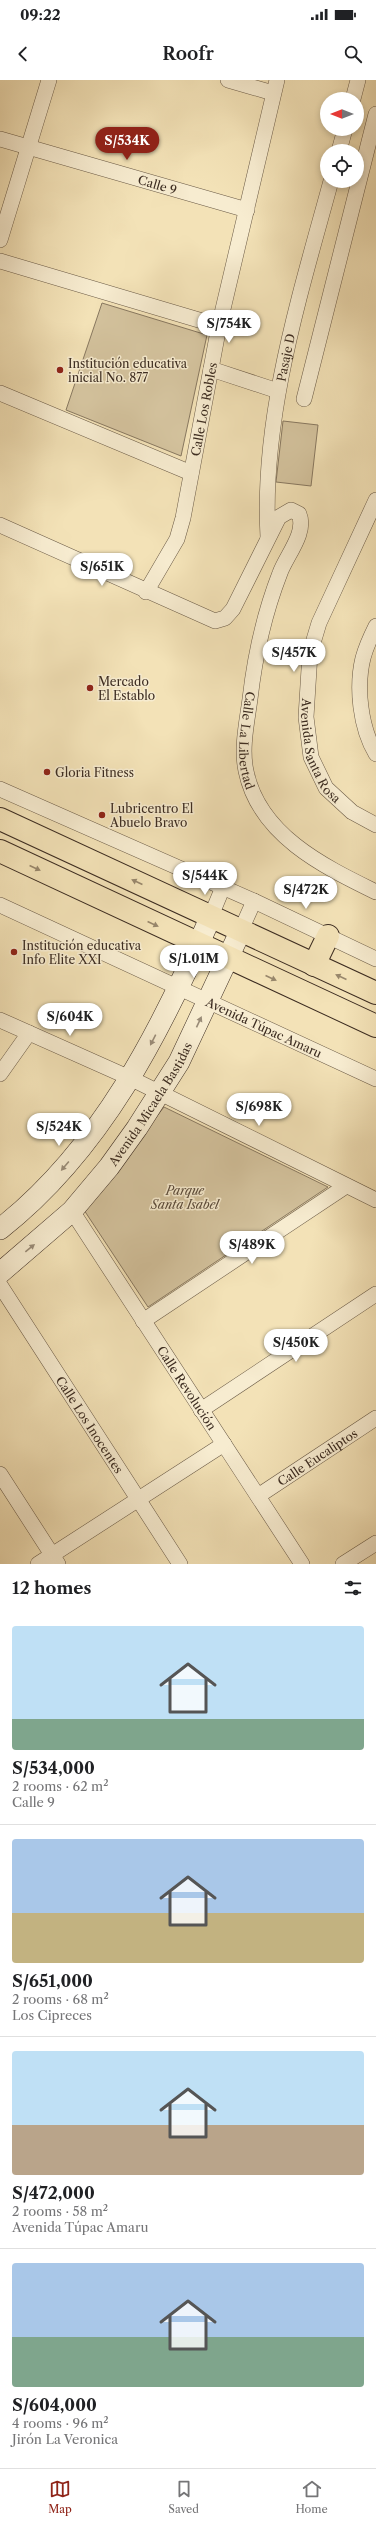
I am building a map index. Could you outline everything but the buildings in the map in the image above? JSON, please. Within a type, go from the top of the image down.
[{"type":"highway","points":[[0,818],[376,993]]},
{"type":"highway","points":[[0,851],[228,959],[376,1026]]},
{"type":"highway","points":[[314,965],[328,936]]},
{"type":"street","points":[[0,240],[49,80]]},
{"type":"street","points":[[228,80],[275,87]]},
{"type":"street","points":[[355,92],[358,80]]},
{"type":"street","name":"Calle Los Robles","points":[[146,592],[177,539],[219,326],[275,87]]},
{"type":"street","points":[[304,398],[376,114]]},
{"type":"street","name":"Calle 9","points":[[0,139],[247,210]]},
{"type":"street","name":"Pasaje D","points":[[268,538],[266,506],[278,391],[329,188]]},
{"type":"street","points":[[0,261],[219,326]]},
{"type":"street","points":[[211,369],[278,391]]},
{"type":"street","points":[[0,393],[191,473]]},
{"type":"street","name":"Avenida Santa Rosa","points":[[376,500],[319,623],[310,654],[306,717],[311,757],[326,788],[352,812],[376,825]]},
{"type":"street","name":"Calle La Libertad","points":[[146,592],[215,621],[225,618],[233,609],[279,517],[285,512],[291,510],[299,514],[301,528],[280,571],[264,616],[254,663],[245,748],[246,770],[250,786],[264,813],[283,836],[307,855],[376,892]]},
{"type":"street","points":[[0,525],[146,592]]},
{"type":"street","points":[[376,626],[363,658],[361,682],[362,707],[366,730],[376,754]]},
{"type":"street","points":[[0,789],[254,901],[376,959]]},
{"type":"street","points":[[0,1229],[50,1184],[91,1135],[130,1078],[149,1047],[198,945],[223,887]]},
{"type":"street","name":"Avenida Micaela Bastidas","points":[[0,1273],[72,1211],[109,1166],[161,1093],[179,1062],[209,1001],[254,901]]},
{"type":"street","name":"Avenida Túpac Amaru","points":[[0,905],[376,1079]]},
{"type":"street","points":[[0,1020],[130,1078],[376,1200]]},
{"type":"street","points":[[0,1074],[29,1033]]},
{"type":"street","points":[[144,1321],[346,1186]]},
{"type":"street","name":"Calle Revolución","points":[[72,1211],[302,1564]]},
{"type":"street","name":"Calle Los Inocentes","points":[[0,1285],[180,1564]]},
{"type":"street","points":[[201,1410],[376,1294]]},
{"type":"street","name":"Calle Eucaliptos","points":[[258,1496],[376,1418]]},
{"type":"street","points":[[38,1564],[55,1559],[138,1499],[224,1444]]},
{"type":"street","points":[[0,1474],[55,1559]]},
{"type":"street","points":[[343,1564],[376,1543]]},
{"type":"green space","points":[[102,303],[207,335],[181,456],[66,410]]},
{"type":"green space","points":[[283,421],[318,425],[311,486],[276,482]]},
{"type":"green space","name":"Parque Santa Isabel","points":[[164,1107],[328,1187],[148,1307],[84,1210]]},
{"type":"place","name":"Institución educativa inicial No. 877","points":[[60,370]]},
{"type":"place","name":"Mercado El Establo","points":[[90,688]]},
{"type":"place","name":"Gloria Fitness","points":[[47,772]]},
{"type":"place","name":"Lubricentro El Abuelo Bravo","points":[[102,815]]},
{"type":"place","name":"Institución educativa Info Elite XXI","points":[[14,952]]}]
